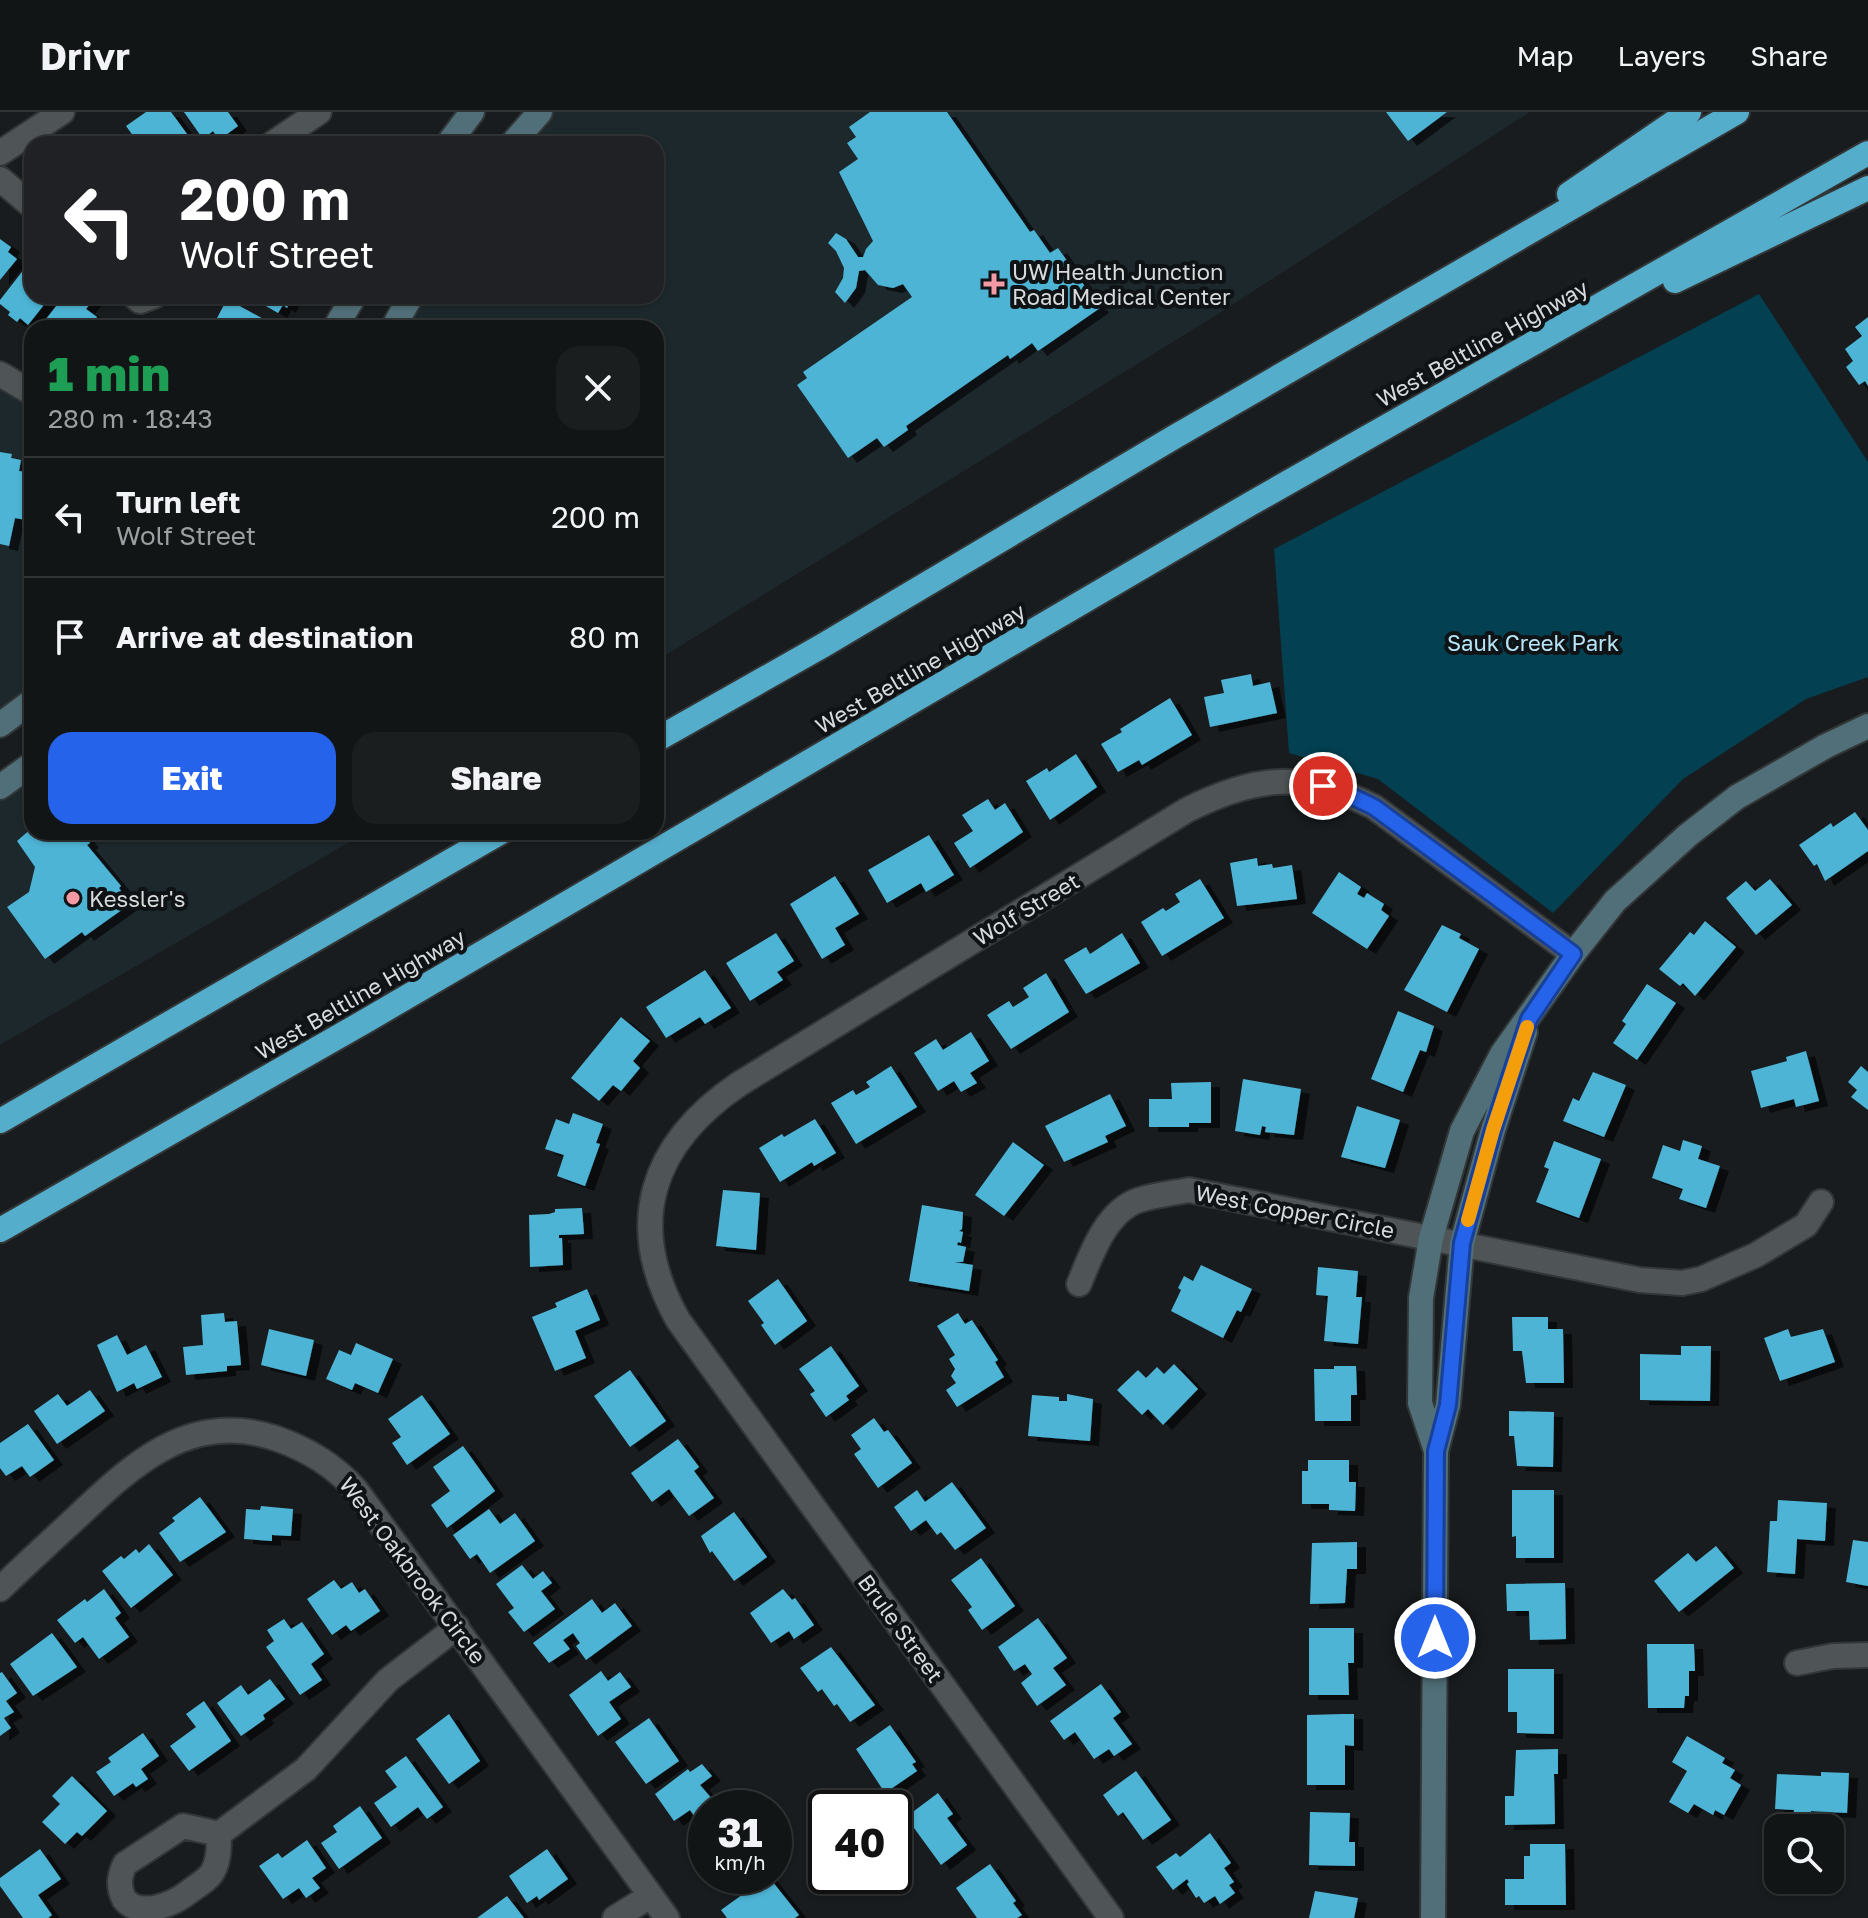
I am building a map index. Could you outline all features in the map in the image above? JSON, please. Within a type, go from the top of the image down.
[{"type":"highway","points":[[1449,278],[1689,112]]},
{"type":"highway","points":[[664,735],[1737,112]]},
{"type":"highway","name":"West Beltline Highway","points":[[0,1230],[452,971],[1250,504],[1868,153]]},
{"type":"highway","points":[[1513,355],[1868,188]]},
{"type":"highway","points":[[0,1121],[487,840]]},
{"type":"street","points":[[3,143],[62,112]]},
{"type":"street","points":[[284,136],[319,112]]},
{"type":"street","points":[[454,136],[472,112]]},
{"type":"street","points":[[519,136],[540,112]]},
{"type":"street","points":[[0,179],[24,199]]},
{"type":"street","points":[[0,374],[24,388]]},
{"type":"street","points":[[0,725],[24,707]]},
{"type":"street","points":[[1436,1451],[1420,1403],[1421,1298],[1431,1238],[1462,1131],[1502,1054],[1615,901],[1688,835],[1737,797],[1826,746],[1868,726]]},
{"type":"street","points":[[0,787],[24,770]]},
{"type":"street","name":"Wolf Street","points":[[691,1339],[665,1297],[651,1241],[651,1212],[657,1178],[672,1148],[693,1120],[739,1084],[1214,797],[1250,784],[1274,781],[1323,786],[1345,793],[1374,807],[1573,954]]},
{"type":"street","points":[[1433,1918],[1436,1451],[1448,1405],[1462,1243],[1493,1130],[1529,1019]]},
{"type":"street","name":"West Copper Circle","points":[[1079,1284],[1098,1238],[1127,1206],[1139,1200],[1189,1190],[1640,1280],[1682,1283],[1701,1279],[1756,1255],[1806,1225],[1821,1202]]},
{"type":"street","name":"Brule Street","points":[[691,1339],[1111,1918]]},
{"type":"street","name":"West Oakbrook Circle","points":[[0,1589],[114,1481],[142,1460],[192,1435],[235,1431],[266,1435],[290,1443],[340,1471],[667,1918]]},
{"type":"street","points":[[219,1834],[306,1769],[388,1680],[457,1627]]},
{"type":"street","points":[[1797,1663],[1833,1656],[1868,1655]]},
{"type":"street","points":[[615,1918],[650,1896]]},
{"type":"shaded area","points":[[540,112],[1530,112],[1215,316],[664,656],[664,320],[398,320],[406,304],[664,304],[664,136],[519,136]]},
{"type":"shaded area","points":[[0,374],[24,388],[24,707],[0,725]]},
{"type":"shaded area","points":[[24,770],[24,840],[353,840],[0,1045],[0,787]]},
{"type":"green space","name":"Sauk Creek Park","points":[[1759,294],[1868,462],[1868,677],[1806,699],[1683,779],[1553,913],[1378,779],[1289,753],[1274,549]]},
{"type":"building","points":[[146,112],[171,112],[187,134],[133,136],[126,126]]},
{"type":"building","points":[[184,112],[228,112],[238,126],[224,136],[216,136],[213,131],[201,136]]},
{"type":"building","name":"UW Health Junction Road Medical Center","points":[[870,112],[947,112],[1030,232],[1034,230],[1050,253],[1058,248],[1100,308],[1038,351],[1032,343],[1010,359],[1008,355],[906,426],[908,430],[884,447],[877,438],[848,458],[797,385],[807,378],[803,372],[912,297],[903,284],[893,288],[878,285],[865,270],[859,271],[856,288],[845,303],[835,292],[843,278],[844,268],[836,251],[828,243],[836,233],[846,239],[858,257],[863,257],[873,241],[839,172],[858,159],[847,143],[856,137],[849,127]]},
{"type":"building","points":[[1386,112],[1447,112],[1408,141]]},
{"type":"building","points":[[0,239],[11,247],[8,252],[17,259],[0,280]]},
{"type":"building","points":[[24,269],[24,304],[45,304],[32,320],[24,322],[20,318],[17,322],[8,315],[10,312],[0,304]]},
{"type":"building","points":[[58,304],[90,304],[86,309],[97,317],[95,320],[45,320]]},
{"type":"building","points":[[224,304],[236,304],[265,320],[216,320]]},
{"type":"building","points":[[262,304],[289,304],[287,308],[283,305],[278,313]]},
{"type":"building","points":[[1868,317],[1868,386],[1865,381],[1859,385],[1846,367],[1853,361],[1845,349],[1862,336],[1855,327]]},
{"type":"building","points":[[0,452],[12,454],[11,458],[21,460],[19,471],[24,472],[24,520],[15,518],[9,546],[0,544]]},
{"type":"building","points":[[1251,674],[1253,686],[1270,682],[1277,713],[1210,727],[1204,697],[1224,693],[1221,680]]},
{"type":"building","points":[[1170,698],[1192,735],[1142,765],[1139,760],[1118,772],[1101,744]]},
{"type":"building","points":[[1076,754],[1097,787],[1050,820],[1026,781],[1047,768],[1049,772]]},
{"type":"building","points":[[988,799],[995,810],[1005,803],[1023,832],[970,868],[954,843],[973,831],[962,815]]},
{"type":"building","points":[[1855,812],[1868,830],[1868,851],[1825,881],[1817,864],[1814,866],[1799,845],[1831,823],[1833,827]]},
{"type":"building","name":"Kessler's","points":[[24,835],[24,840],[88,840],[90,843],[87,845],[121,886],[119,888],[130,904],[85,936],[82,932],[45,959],[7,907],[29,892],[35,867],[17,841]]},
{"type":"building","points":[[929,835],[954,875],[926,892],[921,883],[887,903],[868,870]]},
{"type":"building","points":[[1257,858],[1258,866],[1272,864],[1273,868],[1292,865],[1297,899],[1237,906],[1230,863]]},
{"type":"building","points":[[1339,872],[1361,887],[1357,894],[1364,898],[1367,893],[1384,904],[1381,910],[1389,916],[1367,949],[1312,913]]},
{"type":"building","points":[[835,876],[859,914],[835,928],[845,945],[822,959],[790,904]]},
{"type":"building","points":[[1200,879],[1224,918],[1162,956],[1141,922],[1163,908],[1166,911],[1180,902],[1175,894]]},
{"type":"building","points":[[1770,879],[1792,905],[1756,935],[1726,898],[1746,881],[1755,891]]},
{"type":"building","points":[[1705,921],[1736,947],[1695,996],[1683,983],[1680,986],[1659,969],[1690,932],[1694,935]]},
{"type":"building","points":[[1442,925],[1461,934],[1459,938],[1479,949],[1447,1012],[1404,990]]},
{"type":"building","points":[[776,933],[794,961],[777,972],[783,980],[750,1001],[726,963]]},
{"type":"building","points":[[1122,933],[1140,963],[1086,994],[1064,960],[1086,947],[1090,954]]},
{"type":"building","points":[[705,970],[731,1008],[705,1024],[700,1017],[666,1038],[646,1007]]},
{"type":"building","points":[[1046,973],[1069,1012],[1011,1049],[987,1015],[1009,1001],[1013,1007],[1029,997],[1023,988]]},
{"type":"building","points":[[1647,984],[1676,1003],[1637,1060],[1613,1043],[1626,1024],[1622,1021]]},
{"type":"building","points":[[1398,1011],[1434,1026],[1426,1052],[1420,1050],[1403,1092],[1371,1079]]},
{"type":"building","points":[[621,1017],[650,1041],[633,1061],[640,1068],[621,1091],[613,1085],[599,1101],[571,1078]]},
{"type":"building","points":[[971,1032],[989,1061],[970,1073],[977,1083],[961,1092],[954,1081],[938,1091],[914,1053],[936,1039],[943,1050]]},
{"type":"building","points":[[1806,1051],[1819,1101],[1796,1107],[1794,1099],[1761,1108],[1751,1071],[1787,1061],[1786,1057]]},
{"type":"building","points":[[891,1066],[917,1107],[856,1144],[831,1103],[853,1090],[856,1095],[870,1087],[866,1082]]},
{"type":"building","points":[[1861,1066],[1868,1072],[1868,1110],[1851,1097],[1857,1090],[1848,1082]]},
{"type":"building","points":[[1593,1072],[1626,1085],[1604,1137],[1563,1121],[1573,1098],[1579,1101]]},
{"type":"building","points":[[1243,1079],[1301,1089],[1294,1135],[1265,1132],[1266,1127],[1262,1126],[1260,1135],[1235,1131]]},
{"type":"building","points":[[1211,1082],[1211,1123],[1189,1123],[1189,1127],[1149,1127],[1149,1099],[1172,1099],[1171,1083]]},
{"type":"building","points":[[1110,1094],[1126,1126],[1105,1136],[1108,1142],[1064,1162],[1045,1126]]},
{"type":"building","points":[[1357,1106],[1400,1120],[1385,1168],[1341,1157]]},
{"type":"building","points":[[573,1113],[603,1124],[596,1143],[600,1144],[585,1186],[557,1176],[564,1155],[545,1149],[556,1119],[569,1124]]},
{"type":"building","points":[[815,1119],[836,1153],[814,1166],[812,1162],[780,1182],[759,1148]]},
{"type":"building","points":[[1683,1140],[1702,1146],[1698,1159],[1720,1166],[1706,1208],[1679,1199],[1683,1189],[1652,1178],[1663,1145],[1680,1151]]},
{"type":"building","points":[[1554,1141],[1601,1159],[1579,1218],[1536,1202],[1549,1169],[1544,1167]]},
{"type":"building","points":[[1013,1142],[1044,1165],[1004,1216],[975,1195]]},
{"type":"building","points":[[723,1190],[760,1193],[756,1250],[716,1246]]},
{"type":"building","points":[[922,1205],[963,1212],[962,1229],[959,1231],[963,1232],[961,1243],[957,1245],[966,1247],[963,1262],[954,1262],[973,1265],[969,1291],[909,1281]]},
{"type":"building","points":[[582,1208],[584,1234],[559,1235],[562,1238],[563,1265],[530,1267],[529,1215],[549,1214],[555,1209]]},
{"type":"building","points":[[1201,1265],[1252,1289],[1223,1338],[1171,1311],[1184,1276],[1193,1281]]},
{"type":"building","points":[[1318,1267],[1358,1271],[1356,1297],[1362,1297],[1358,1344],[1324,1341],[1328,1296],[1316,1295]]},
{"type":"building","points":[[778,1279],[807,1321],[775,1345],[748,1301]]},
{"type":"building","points":[[587,1289],[600,1320],[575,1331],[586,1358],[555,1371],[532,1317],[557,1307],[555,1303]]},
{"type":"building","points":[[224,1313],[225,1322],[237,1321],[241,1365],[227,1366],[227,1371],[186,1375],[183,1347],[203,1345],[201,1315]]},
{"type":"building","points":[[958,1313],[965,1324],[972,1320],[998,1360],[995,1362],[1004,1377],[957,1407],[946,1390],[956,1383],[951,1376],[955,1369],[949,1359],[955,1355],[937,1326]]},
{"type":"building","points":[[1512,1317],[1548,1317],[1548,1329],[1563,1329],[1564,1383],[1526,1383],[1522,1351],[1513,1351]]},
{"type":"building","points":[[269,1329],[314,1340],[306,1376],[261,1365]]},
{"type":"building","points":[[1788,1329],[1791,1337],[1823,1329],[1835,1362],[1780,1381],[1764,1338]]},
{"type":"building","points":[[117,1335],[127,1355],[146,1345],[162,1377],[137,1389],[134,1383],[117,1392],[97,1345]]},
{"type":"building","points":[[356,1343],[393,1359],[378,1393],[355,1383],[352,1390],[326,1379],[339,1350],[351,1355]]},
{"type":"building","points":[[831,1346],[859,1386],[846,1396],[849,1400],[826,1417],[810,1394],[815,1391],[799,1369]]},
{"type":"building","points":[[1681,1346],[1711,1346],[1710,1401],[1640,1400],[1640,1354],[1681,1355]]},
{"type":"building","points":[[1174,1364],[1198,1389],[1163,1425],[1148,1409],[1142,1415],[1117,1390],[1138,1370],[1146,1378],[1157,1367],[1164,1374]]},
{"type":"building","points":[[1334,1366],[1356,1366],[1357,1395],[1351,1395],[1351,1421],[1315,1421],[1314,1369],[1334,1369]]},
{"type":"building","points":[[630,1370],[666,1421],[630,1447],[594,1396]]},
{"type":"building","points":[[90,1390],[105,1411],[57,1444],[34,1411],[58,1394],[67,1406]]},
{"type":"building","points":[[1067,1394],[1093,1399],[1090,1441],[1028,1436],[1032,1395],[1059,1397],[1059,1401],[1067,1401]]},
{"type":"building","points":[[422,1395],[450,1434],[407,1465],[392,1443],[401,1437],[388,1419]]},
{"type":"building","points":[[1509,1411],[1554,1412],[1553,1467],[1517,1466],[1514,1436],[1509,1436]]},
{"type":"building","points":[[874,1418],[884,1432],[888,1430],[912,1463],[878,1488],[854,1454],[861,1449],[851,1435]]},
{"type":"building","points":[[28,1424],[54,1460],[30,1477],[22,1466],[6,1476],[0,1468],[0,1443]]},
{"type":"building","points":[[678,1439],[699,1467],[694,1471],[714,1498],[689,1516],[669,1489],[652,1502],[631,1473]]},
{"type":"building","points":[[463,1446],[495,1491],[447,1528],[431,1505],[450,1491],[433,1467]]},
{"type":"building","points":[[1308,1460],[1349,1460],[1349,1482],[1356,1482],[1355,1511],[1329,1510],[1329,1504],[1302,1504],[1302,1471],[1308,1471]]},
{"type":"building","points":[[952,1482],[986,1528],[955,1550],[941,1532],[937,1535],[926,1520],[911,1531],[894,1507],[917,1490],[925,1502]]},
{"type":"building","points":[[1512,1490],[1554,1490],[1554,1558],[1516,1558],[1516,1536],[1512,1537]]},
{"type":"building","points":[[200,1497],[226,1532],[180,1562],[159,1533],[175,1521],[172,1518]]},
{"type":"building","points":[[1778,1500],[1827,1503],[1825,1541],[1797,1539],[1795,1574],[1767,1572],[1770,1521],[1777,1521]]},
{"type":"building","points":[[261,1506],[293,1509],[291,1536],[272,1535],[272,1541],[244,1539],[246,1509],[260,1510]]},
{"type":"building","points":[[489,1509],[500,1524],[515,1513],[535,1541],[490,1573],[477,1554],[470,1559],[453,1535]]},
{"type":"building","points":[[734,1512],[767,1557],[734,1581],[712,1551],[710,1553],[701,1536]]},
{"type":"building","points":[[1853,1540],[1868,1542],[1868,1586],[1846,1582]]},
{"type":"building","points":[[1357,1542],[1357,1569],[1347,1569],[1345,1603],[1310,1604],[1312,1543]]},
{"type":"building","points":[[149,1544],[173,1575],[131,1608],[102,1571],[121,1556],[124,1559],[136,1549],[139,1553]]},
{"type":"building","points":[[1716,1546],[1734,1568],[1679,1612],[1654,1581],[1688,1553],[1696,1562]]},
{"type":"building","points":[[981,1558],[1015,1606],[982,1630],[968,1610],[972,1607],[951,1580]]},
{"type":"building","points":[[522,1565],[533,1579],[543,1571],[552,1583],[541,1591],[555,1609],[524,1632],[508,1612],[514,1608],[496,1584]]},
{"type":"building","points":[[334,1580],[341,1589],[352,1582],[359,1593],[365,1589],[380,1611],[351,1631],[346,1625],[332,1635],[307,1599]]},
{"type":"building","points":[[1565,1583],[1566,1639],[1530,1640],[1529,1611],[1507,1611],[1506,1584]]},
{"type":"building","points":[[104,1589],[121,1613],[115,1618],[129,1637],[99,1659],[83,1637],[75,1643],[57,1620]]},
{"type":"building","points":[[783,1589],[792,1600],[795,1598],[814,1625],[794,1639],[789,1631],[771,1643],[750,1613]]},
{"type":"building","points":[[592,1599],[602,1613],[615,1603],[632,1626],[586,1660],[576,1646],[580,1643],[573,1633],[563,1640],[570,1649],[549,1663],[533,1643]]},
{"type":"building","points":[[1038,1618],[1067,1658],[1053,1668],[1066,1685],[1037,1706],[1021,1683],[1032,1674],[1025,1664],[1014,1671],[998,1647]]},
{"type":"building","points":[[284,1619],[291,1629],[302,1622],[324,1654],[311,1664],[322,1680],[300,1695],[266,1647],[274,1641],[267,1630]]},
{"type":"building","points":[[1309,1628],[1354,1628],[1354,1663],[1348,1663],[1349,1695],[1309,1695]]},
{"type":"building","points":[[52,1633],[77,1667],[33,1696],[10,1664]]},
{"type":"building","points":[[1647,1644],[1694,1644],[1695,1671],[1689,1671],[1689,1696],[1685,1696],[1684,1708],[1648,1708]]},
{"type":"building","points":[[831,1647],[875,1705],[850,1722],[822,1689],[818,1692],[800,1668]]},
{"type":"building","points":[[1508,1669],[1554,1669],[1554,1734],[1517,1733],[1517,1712],[1508,1712]]},
{"type":"building","points":[[601,1671],[608,1681],[620,1672],[631,1687],[609,1702],[621,1719],[598,1736],[569,1695]]},
{"type":"building","points":[[0,1673],[17,1693],[6,1701],[14,1712],[4,1718],[11,1728],[0,1736]]},
{"type":"building","points":[[270,1679],[285,1699],[263,1715],[265,1719],[241,1736],[217,1703],[241,1685],[248,1695]]},
{"type":"building","points":[[1101,1684],[1121,1712],[1113,1718],[1132,1744],[1114,1756],[1109,1749],[1094,1759],[1075,1732],[1064,1740],[1050,1721]]},
{"type":"building","points":[[204,1701],[231,1741],[189,1771],[170,1746],[196,1727],[186,1714]]},
{"type":"building","points":[[449,1714],[480,1761],[449,1784],[416,1739]]},
{"type":"building","points":[[1354,1714],[1354,1746],[1345,1745],[1345,1785],[1307,1785],[1307,1715]]},
{"type":"building","points":[[649,1718],[679,1761],[646,1784],[615,1742]]},
{"type":"building","points":[[890,1725],[916,1762],[912,1764],[917,1771],[889,1790],[883,1790],[856,1749]]},
{"type":"building","points":[[143,1733],[159,1756],[141,1769],[148,1779],[136,1787],[133,1783],[114,1796],[96,1772],[111,1762],[108,1758]]},
{"type":"building","points":[[1687,1736],[1725,1758],[1722,1763],[1735,1770],[1730,1778],[1741,1785],[1724,1815],[1715,1810],[1713,1815],[1694,1804],[1688,1813],[1669,1802],[1687,1771],[1672,1762]]},
{"type":"building","points":[[1558,1749],[1558,1774],[1554,1774],[1555,1824],[1505,1825],[1505,1796],[1514,1796],[1516,1750]]},
{"type":"building","points":[[406,1756],[443,1807],[427,1819],[418,1807],[391,1827],[374,1803],[397,1787],[385,1771]]},
{"type":"building","points":[[702,1764],[712,1776],[700,1785],[704,1790],[688,1790],[688,1811],[674,1821],[655,1794],[688,1769],[690,1772]]},
{"type":"building","points":[[1136,1771],[1171,1820],[1143,1840],[1123,1812],[1118,1816],[1103,1795]]},
{"type":"building","points":[[1821,1772],[1849,1773],[1847,1813],[1811,1811],[1811,1814],[1794,1814],[1794,1810],[1775,1809],[1777,1774],[1821,1776]]},
{"type":"building","points":[[72,1776],[107,1811],[82,1836],[77,1832],[65,1844],[42,1822],[60,1804],[52,1796]]},
{"type":"building","points":[[938,1793],[953,1814],[947,1818],[967,1845],[941,1865],[912,1825],[912,1812]]},
{"type":"building","points":[[360,1806],[382,1838],[339,1869],[321,1843],[337,1832],[333,1826]]},
{"type":"building","points":[[1310,1812],[1350,1813],[1349,1842],[1355,1842],[1355,1866],[1309,1865]]},
{"type":"building","points":[[1210,1833],[1231,1863],[1224,1868],[1234,1882],[1229,1885],[1235,1893],[1220,1904],[1215,1896],[1204,1903],[1199,1896],[1196,1898],[1187,1879],[1173,1890],[1156,1867],[1176,1853],[1180,1857]]},
{"type":"building","points":[[307,1840],[326,1868],[312,1878],[320,1888],[306,1898],[299,1888],[283,1899],[259,1866],[278,1853],[282,1858]]},
{"type":"building","points":[[1530,1844],[1565,1844],[1566,1905],[1505,1905],[1505,1879],[1524,1879],[1524,1856],[1530,1856]]},
{"type":"building","points":[[40,1849],[61,1879],[38,1895],[52,1915],[48,1918],[23,1918],[0,1886],[0,1878]]},
{"type":"building","points":[[547,1849],[568,1879],[539,1900],[537,1896],[527,1903],[509,1876]]},
{"type":"building","points":[[990,1864],[1016,1901],[1013,1903],[1022,1915],[1017,1918],[977,1918],[956,1888]]},
{"type":"building","points":[[1315,1891],[1358,1898],[1354,1918],[1309,1918]]},
{"type":"building","points":[[743,1894],[782,1894],[799,1915],[795,1918],[727,1918],[721,1910]]},
{"type":"building","points":[[507,1896],[524,1918],[477,1918]]},
{"type":"slow traffic","points":[[1468,1220],[1493,1130],[1527,1027]]},
{"type":"place","name":"UW Health Junction Road Medical Center","points":[[994,284]]},
{"type":"place","name":"Kessler's","points":[[73,898]]},
{"type":"route","points":[[1323,786],[1374,807],[1573,954],[1529,1019],[1493,1130],[1462,1243],[1448,1405],[1436,1451],[1435,1638]]}]
